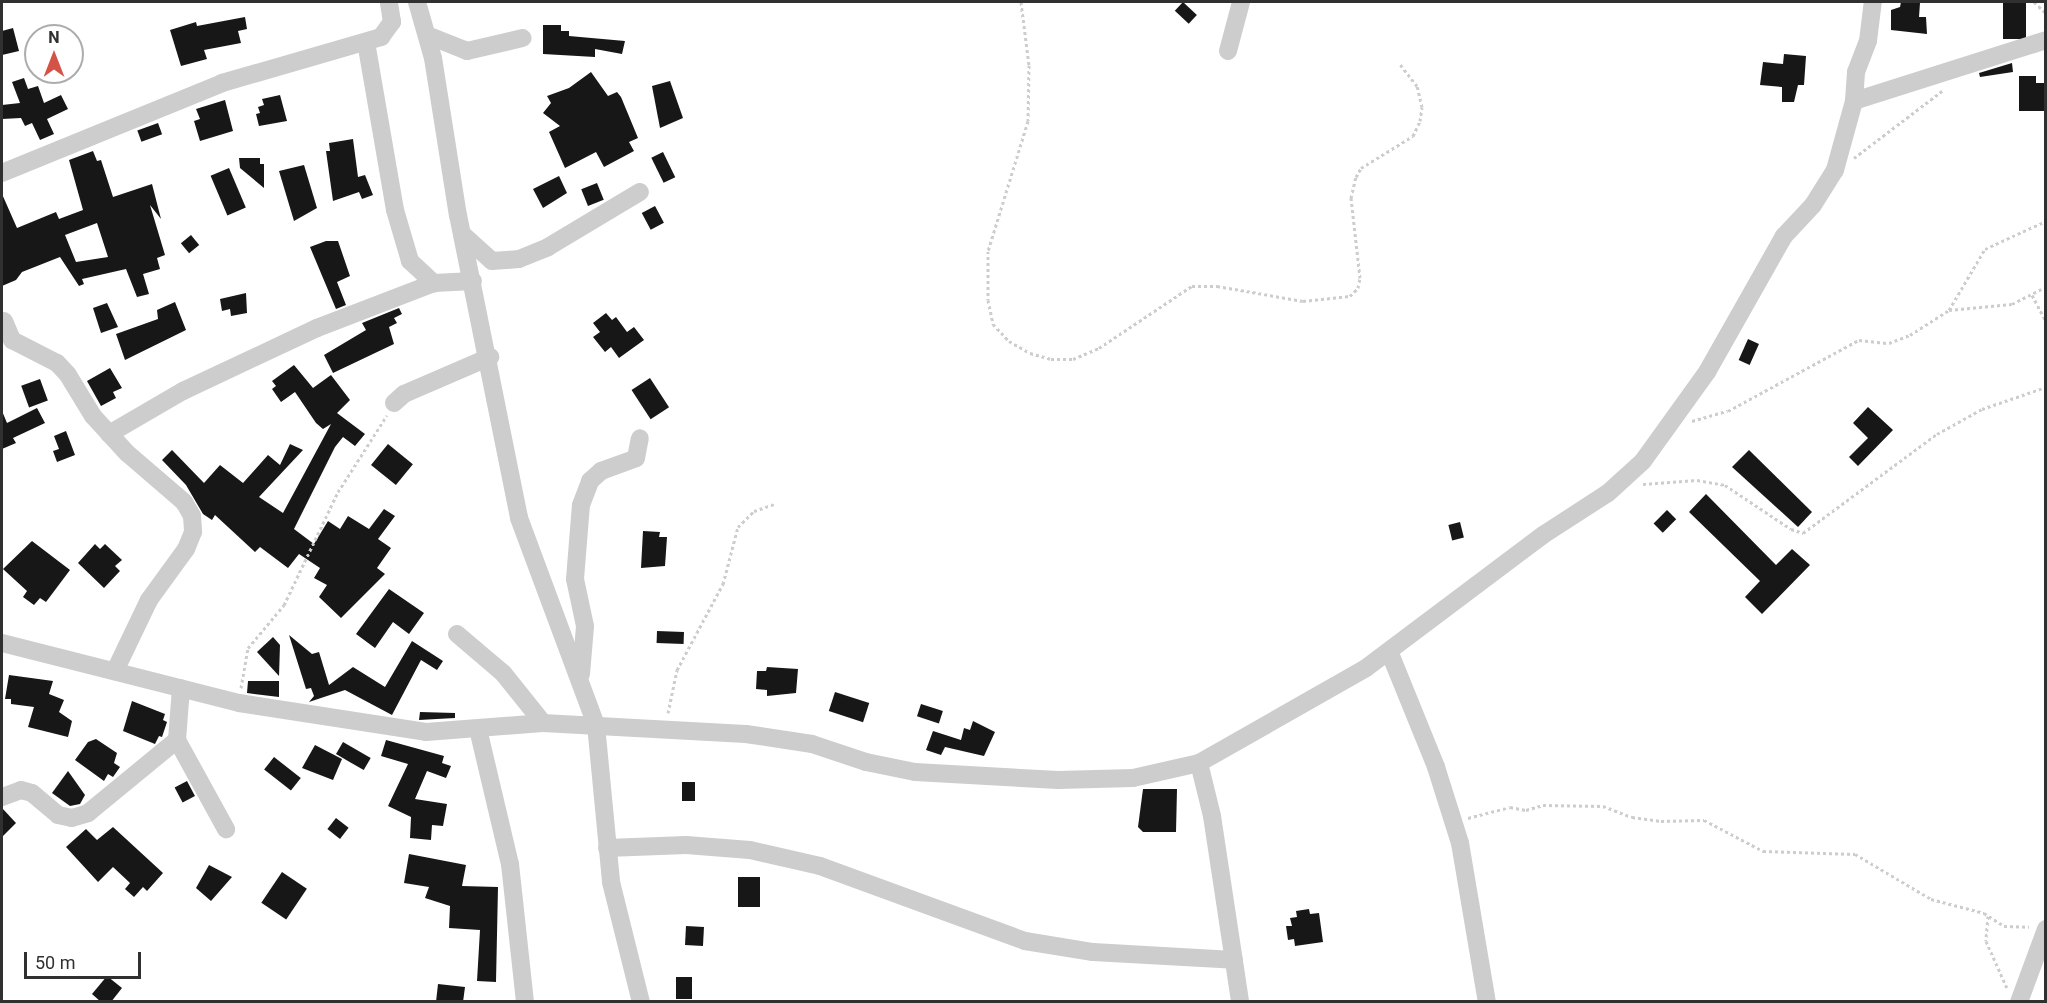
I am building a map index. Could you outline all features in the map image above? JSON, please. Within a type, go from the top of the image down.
[{"type":"street","points":[[2,173],[222,83],[381,37],[390,29],[389,2]]},
{"type":"street","points":[[417,2],[427,35],[462,234],[490,357],[519,518],[539,581],[581,679],[596,725],[611,882],[641,1001]]},
{"type":"street","points":[[1228,51],[1241,2]]},
{"type":"street","points":[[2,643],[240,703],[426,732],[543,723],[746,734],[812,744],[866,762],[915,772],[1058,780],[1133,778],[1199,763],[1318,696],[1389,651],[1543,535],[1617,486],[1643,461],[1707,372],[1784,236],[1814,205],[1835,170],[1854,101],[1856,72],[1868,40],[1873,2]]},
{"type":"street","points":[[427,35],[467,51],[523,38]]},
{"type":"street","points":[[1854,101],[2046,40]]},
{"type":"street","points":[[366,42],[403,243],[419,273],[434,283]]},
{"type":"street","points":[[462,234],[492,261],[519,259],[548,247],[640,192]]},
{"type":"street","points":[[109,434],[183,391],[317,328],[434,283],[473,281]]},
{"type":"street","points":[[4,321],[12,340],[57,363],[109,434],[127,453],[184,502],[192,516],[194,532],[149,600],[115,671]]},
{"type":"street","points":[[394,403],[404,394],[490,357]]},
{"type":"street","points":[[127,453],[138,418]]},
{"type":"street","points":[[581,679],[585,626],[575,579],[581,505],[590,481],[601,471],[636,458],[640,438]]},
{"type":"street","points":[[457,634],[503,673],[543,723]]},
{"type":"street","points":[[1389,651],[1436,767],[1466,868],[1487,1002]]},
{"type":"street","points":[[180,688],[177,740],[226,829]]},
{"type":"street","points":[[478,729],[510,864],[525,1002]]},
{"type":"street","points":[[2,797],[21,790],[32,793],[58,815],[72,818],[88,813],[177,740]]},
{"type":"street","points":[[1199,763],[1212,816],[1240,1002]]},
{"type":"street","points":[[607,848],[686,844],[750,850],[820,866],[1025,941],[1093,952],[1234,960]]},
{"type":"street","points":[[2016,999],[2039,928]]},
{"type":"path","points":[[1021,2],[1029,65],[1028,121],[988,251],[988,300],[993,324],[1009,341],[1030,353],[1052,359],[1073,359],[1099,348],[1192,286],[1217,286],[1303,301],[1350,296],[1358,288],[1360,278],[1351,198],[1356,177],[1361,168],[1413,136],[1419,121],[1422,107],[1418,86],[1400,64]]},
{"type":"path","points":[[2034,2],[2046,13]]},
{"type":"path","points":[[1835,170],[1861,154],[1945,88]]},
{"type":"path","points":[[1667,428],[1728,411],[1860,340],[1889,343],[1910,335],[1949,310],[1985,249],[2046,221]]},
{"type":"path","points":[[1949,310],[2012,304],[2046,287]]},
{"type":"path","points":[[2031,295],[2046,321]]},
{"type":"path","points":[[1617,486],[1709,481],[1725,485],[1797,532],[1803,532],[1937,434],[1982,409],[2046,387]]},
{"type":"path","points":[[240,703],[248,648],[284,605],[338,492],[394,403]]},
{"type":"path","points":[[666,729],[677,670],[723,584],[738,527],[754,511],[774,504]]},
{"type":"path","points":[[1452,819],[1473,818],[1510,807],[1526,810],[1543,805],[1603,807],[1632,817],[1661,821],[1704,820],[1763,851],[1855,854],[1931,899],[1988,916],[2004,926],[2039,928]]},
{"type":"path","points":[[1988,916],[1986,940],[1991,957],[2016,999]]},
{"type":"building","points":[[1183,2],[1197,15],[1189,24],[1175,11]]},
{"type":"building","points":[[1901,2],[1920,3],[1919,17],[1926,17],[1927,34],[1891,30],[1891,10],[1900,7]]},
{"type":"building","points":[[2003,2],[2026,2],[2026,39],[2003,39]]},
{"type":"building","points":[[245,17],[247,29],[238,31],[241,43],[204,50],[207,59],[181,66],[170,30],[196,22],[197,26]]},
{"type":"building","points":[[543,25],[561,25],[561,31],[569,31],[569,36],[625,41],[622,54],[595,49],[595,57],[543,54]]},
{"type":"building","points":[[13,28],[19,51],[2,55],[2,31]]},
{"type":"building","points":[[1784,54],[1806,56],[1804,85],[1798,85],[1794,102],[1782,102],[1782,87],[1760,85],[1763,62],[1783,64]]},
{"type":"building","points":[[2012,63],[2013,72],[1980,77],[1979,73]]},
{"type":"building","points":[[591,72],[608,96],[617,92],[621,97],[638,138],[629,142],[634,151],[604,167],[596,152],[565,168],[549,132],[560,126],[543,113],[551,103],[547,96],[569,88]]},
{"type":"building","points":[[2019,76],[2036,76],[2036,83],[2046,83],[2046,111],[2019,111]]},
{"type":"building","points":[[24,78],[24,84],[28,89],[38,86],[44,103],[61,95],[68,109],[47,119],[54,134],[40,140],[32,123],[25,126],[21,118],[2,119],[2,105],[20,103],[12,82]]},
{"type":"building","points":[[670,81],[683,118],[660,128],[652,86]]},
{"type":"building","points":[[280,95],[287,121],[259,126],[256,114],[260,113],[258,107],[264,105],[262,99]]},
{"type":"building","points":[[225,100],[233,131],[200,141],[194,121],[200,119],[196,109]]},
{"type":"building","points":[[158,123],[162,134],[141,142],[137,131]]},
{"type":"building","points":[[353,139],[358,177],[365,175],[373,195],[362,199],[359,192],[333,201],[326,151],[330,151],[329,143]]},
{"type":"building","points":[[93,151],[97,161],[101,160],[113,197],[152,184],[161,219],[150,205],[165,255],[157,258],[160,269],[143,274],[149,294],[137,297],[126,269],[82,279],[84,284],[79,286],[60,257],[22,272],[16,280],[2,286],[2,194],[17,228],[56,212],[59,219],[83,210],[69,160]],"holes":[[[97,223],[108,257],[76,262],[65,235]]]},
{"type":"building","points":[[663,152],[675,177],[664,183],[651,158]]},
{"type":"building","points":[[239,158],[260,158],[260,164],[264,164],[264,188],[240,168]]},
{"type":"building","points":[[304,165],[317,208],[294,221],[279,171]]},
{"type":"building","points":[[229,168],[246,208],[227,215],[211,176]]},
{"type":"building","points":[[559,176],[567,193],[543,208],[533,189]]},
{"type":"building","points":[[597,183],[604,200],[588,206],[581,189]]},
{"type":"building","points":[[655,206],[664,223],[651,230],[642,213]]},
{"type":"building","points":[[191,235],[199,245],[189,253],[181,243]]},
{"type":"building","points":[[326,241],[338,241],[350,276],[337,282],[346,305],[336,309],[310,247]]},
{"type":"building","points":[[246,293],[247,313],[231,316],[230,309],[222,311],[220,299]]},
{"type":"building","points":[[175,302],[186,330],[125,360],[116,334],[158,319],[157,310]]},
{"type":"building","points":[[107,303],[118,327],[101,333],[93,308]]},
{"type":"building","points":[[399,308],[402,314],[394,318],[397,323],[389,327],[394,344],[333,373],[324,355],[366,330],[362,323]]},
{"type":"building","points":[[606,313],[612,320],[616,317],[627,332],[634,327],[644,340],[619,358],[611,347],[605,352],[593,337],[600,332],[593,323]]},
{"type":"building","points":[[1748,339],[1759,344],[1750,365],[1739,360]]},
{"type":"building","points":[[294,365],[313,388],[331,375],[350,400],[337,413],[365,434],[355,446],[343,437],[335,447],[294,529],[314,544],[328,521],[340,529],[348,516],[369,529],[384,509],[395,516],[378,539],[391,548],[377,568],[385,574],[341,618],[319,597],[327,585],[314,578],[320,568],[299,554],[288,568],[260,547],[255,552],[215,515],[212,520],[203,514],[186,485],[162,460],[172,450],[204,483],[220,465],[243,483],[268,455],[280,465],[290,444],[303,450],[259,497],[283,513],[331,424],[323,429],[316,423],[295,392],[281,402],[272,389],[276,386],[272,381]]},
{"type":"building","points":[[110,368],[122,388],[113,392],[116,398],[101,406],[87,381]]},
{"type":"building","points":[[650,378],[669,407],[651,419],[632,390]]},
{"type":"building","points":[[40,379],[48,401],[29,407],[21,386]]},
{"type":"building","points":[[1868,407],[1893,430],[1858,466],[1849,457],[1868,438],[1853,423]]},
{"type":"building","points":[[37,408],[45,423],[13,438],[16,443],[2,449],[2,411],[7,423]]},
{"type":"building","points":[[66,431],[75,455],[57,462],[53,451],[59,449],[54,436]]},
{"type":"building","points":[[388,444],[413,464],[396,485],[371,465]]},
{"type":"building","points":[[1749,450],[1812,512],[1798,527],[1732,467]]},
{"type":"building","points":[[1706,494],[1776,565],[1792,549],[1810,565],[1762,614],[1745,597],[1760,581],[1689,512]]},
{"type":"building","points":[[1667,510],[1676,519],[1663,533],[1654,523]]},
{"type":"building","points":[[1460,522],[1464,538],[1452,540],[1448,525]]},
{"type":"building","points":[[643,531],[660,532],[659,537],[667,537],[665,566],[641,568]]},
{"type":"building","points":[[32,541],[70,570],[46,602],[40,598],[34,605],[23,597],[27,591],[3,569]]},
{"type":"building","points":[[95,544],[100,549],[105,544],[122,560],[115,566],[120,571],[104,588],[78,563]]},
{"type":"building","points":[[389,589],[424,613],[409,634],[393,622],[375,648],[356,634]]},
{"type":"building","points":[[657,631],[684,632],[684,644],[657,643]]},
{"type":"building","points":[[289,635],[312,654],[319,652],[329,685],[353,667],[385,687],[412,641],[443,661],[437,670],[421,660],[392,715],[345,690],[309,702],[314,696],[311,688],[306,689]]},
{"type":"building","points":[[273,637],[280,645],[279,676],[257,652]]},
{"type":"building","points":[[767,667],[798,669],[796,693],[767,696],[767,690],[756,689],[757,671],[766,671]]},
{"type":"building","points":[[9,675],[53,681],[49,694],[64,700],[59,712],[72,721],[68,737],[28,727],[34,707],[11,704],[11,699],[5,699]]},
{"type":"building","points":[[248,681],[279,681],[279,697],[247,693]]},
{"type":"building","points":[[835,692],[869,703],[863,722],[829,711]]},
{"type":"building","points":[[132,701],[165,714],[163,720],[167,722],[162,737],[159,736],[155,744],[123,731]]},
{"type":"building","points":[[921,704],[943,711],[939,723],[917,716]]},
{"type":"building","points":[[420,712],[455,713],[455,718],[419,720]]},
{"type":"building","points":[[973,721],[995,732],[984,756],[945,747],[941,755],[926,750],[933,731],[961,740],[964,728],[970,730]]},
{"type":"building","points":[[96,739],[117,753],[114,763],[120,767],[113,777],[108,774],[104,781],[75,760],[88,742]]},
{"type":"building","points":[[386,740],[444,756],[442,763],[451,766],[446,778],[427,771],[415,799],[447,804],[443,826],[432,825],[431,840],[410,838],[411,817],[388,806],[408,764],[381,756]]},
{"type":"building","points":[[343,742],[371,758],[364,770],[336,754]]},
{"type":"building","points":[[315,745],[342,759],[333,780],[302,768]]},
{"type":"building","points":[[274,757],[301,778],[291,791],[264,770]]},
{"type":"building","points":[[68,771],[85,795],[80,804],[70,806],[52,793]]},
{"type":"building","points":[[187,781],[195,796],[183,803],[175,788]]},
{"type":"building","points":[[682,782],[695,782],[695,801],[682,801]]},
{"type":"building","points":[[1143,789],[1177,789],[1176,832],[1143,832],[1138,827]]},
{"type":"building","points":[[2,808],[16,823],[2,837]]},
{"type":"building","points":[[336,818],[349,828],[340,839],[327,829]]},
{"type":"building","points":[[113,827],[163,873],[147,891],[143,887],[134,897],[125,889],[130,883],[113,867],[98,882],[66,847],[86,829],[97,840]]},
{"type":"building","points":[[409,854],[466,865],[462,886],[498,887],[496,982],[477,981],[480,930],[449,928],[450,906],[425,898],[429,887],[404,883]]},
{"type":"building","points":[[209,865],[232,877],[211,901],[196,888]]},
{"type":"building","points":[[282,872],[307,889],[286,919],[261,903]]},
{"type":"building","points":[[738,877],[760,877],[760,907],[738,907]]},
{"type":"building","points":[[1309,909],[1310,914],[1319,913],[1323,942],[1295,946],[1294,939],[1288,940],[1286,926],[1292,926],[1290,918],[1297,917],[1296,911]]},
{"type":"building","points":[[686,926],[704,927],[703,946],[685,945]]},
{"type":"building","points":[[107,976],[122,988],[111,1002],[101,1002],[92,994]]},
{"type":"building","points":[[676,977],[692,977],[692,999],[676,999]]},
{"type":"building","points":[[438,984],[465,987],[463,1002],[436,1002]]}]
